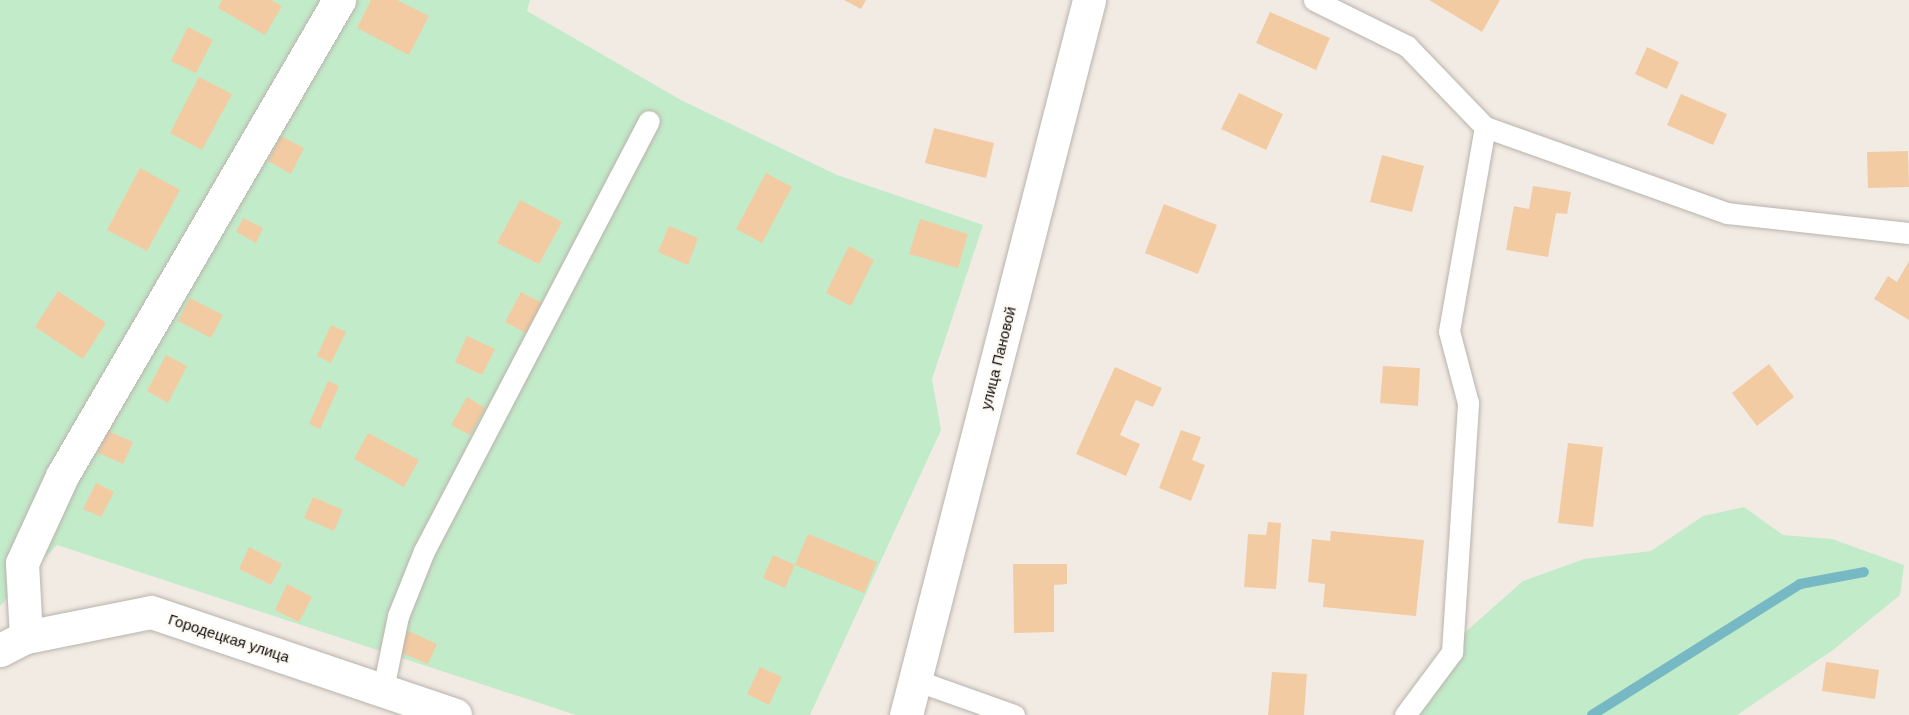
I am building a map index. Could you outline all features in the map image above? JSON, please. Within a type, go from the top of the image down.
[{"type":"street","points":[[13,644],[22,563],[62,476],[339,0]]},
{"type":"street","name":"улица Пановой","points":[[906,715],[918,681],[1089,0]]},
{"type":"street","name":"Городецкая улица","points":[[13,644],[151,612],[455,715]]},
{"type":"lane","points":[[1314,0],[1407,46],[1485,127],[1727,213],[1909,232]]},
{"type":"lane","points":[[383,689],[398,616],[424,551],[649,121]]},
{"type":"lane","points":[[1405,715],[1452,652],[1468,403],[1449,331],[1485,127]]},
{"type":"lane","points":[[918,681],[1014,715]]},
{"type":"green space","points":[[0,0],[530,0],[527,11],[681,100],[837,175],[983,225],[932,379],[941,430],[810,715],[576,715],[57,545],[0,606]]},
{"type":"green space","points":[[1744,507],[1783,535],[1832,539],[1904,565],[1900,595],[1833,650],[1737,715],[1401,715],[1462,635],[1523,581],[1584,559],[1651,551],[1703,516]]},
{"type":"building","points":[[222,0],[271,0],[282,6],[265,35],[218,8]]},
{"type":"building","points":[[371,0],[397,0],[429,16],[409,55],[357,28]]},
{"type":"building","points":[[844,0],[866,0],[861,9]]},
{"type":"building","points":[[1429,0],[1500,0],[1482,32]]},
{"type":"building","points":[[1270,12],[1330,38],[1316,70],[1256,43]]},
{"type":"building","points":[[188,27],[213,40],[196,73],[171,61]]},
{"type":"building","points":[[1647,47],[1679,62],[1667,89],[1635,74]]},
{"type":"building","points":[[199,77],[232,94],[202,150],[170,133]]},
{"type":"building","points":[[1239,93],[1283,114],[1266,150],[1221,129]]},
{"type":"building","points":[[1681,94],[1727,114],[1713,145],[1667,125]]},
{"type":"building","points":[[934,128],[994,143],[986,178],[925,163]]},
{"type":"building","points":[[281,136],[304,148],[291,174],[268,161]]},
{"type":"building","points":[[1908,151],[1909,187],[1868,188],[1867,152]]},
{"type":"building","points":[[1382,155],[1424,166],[1412,212],[1370,202]]},
{"type":"building","points":[[140,168],[180,190],[147,251],[107,230]]},
{"type":"building","points":[[766,173],[792,187],[762,243],[736,229]]},
{"type":"building","points":[[1533,186],[1571,192],[1567,214],[1556,213],[1548,257],[1506,250],[1514,206],[1529,209]]},
{"type":"building","points":[[520,200],[562,222],[539,264],[497,243]]},
{"type":"building","points":[[1164,204],[1217,225],[1198,274],[1145,253]]},
{"type":"building","points":[[243,218],[263,228],[256,243],[236,232]]},
{"type":"building","points":[[920,219],[968,234],[958,268],[909,254]]},
{"type":"building","points":[[669,226],[698,238],[688,265],[658,252]]},
{"type":"building","points":[[849,246],[874,260],[851,306],[826,293]]},
{"type":"building","points":[[1909,261],[1909,320],[1874,299],[1888,276],[1897,282]]},
{"type":"building","points":[[58,291],[106,323],[83,359],[35,327]]},
{"type":"building","points":[[521,292],[542,303],[526,333],[505,322]]},
{"type":"building","points":[[190,298],[223,315],[211,338],[178,321]]},
{"type":"building","points":[[331,325],[346,332],[331,363],[317,356]]},
{"type":"building","points":[[467,336],[495,349],[482,375],[455,362]]},
{"type":"building","points":[[166,355],[187,366],[168,403],[147,391]]},
{"type":"building","points":[[1769,364],[1794,397],[1757,426],[1732,393]]},
{"type":"building","points":[[1383,366],[1420,368],[1418,406],[1380,403]]},
{"type":"building","points":[[1115,367],[1162,388],[1153,407],[1136,400],[1120,435],[1140,444],[1126,476],[1076,454]]},
{"type":"building","points":[[328,381],[339,386],[320,429],[309,424]]},
{"type":"building","points":[[467,397],[485,408],[470,435],[451,425]]},
{"type":"building","points":[[1181,430],[1201,437],[1192,460],[1205,465],[1191,501],[1159,488]]},
{"type":"building","points":[[108,431],[133,442],[123,464],[98,453]]},
{"type":"building","points":[[368,433],[419,460],[404,487],[354,459]]},
{"type":"building","points":[[1568,443],[1603,447],[1593,527],[1558,523]]},
{"type":"building","points":[[96,483],[114,492],[101,517],[83,509]]},
{"type":"building","points":[[313,497],[343,510],[334,531],[304,518]]},
{"type":"building","points":[[1268,522],[1281,523],[1276,589],[1244,587],[1248,534],[1266,535]]},
{"type":"building","points":[[1331,531],[1424,540],[1416,616],[1323,607],[1325,584],[1308,582],[1312,539],[1330,541]]},
{"type":"building","points":[[808,534],[877,562],[864,593],[795,565]]},
{"type":"building","points":[[249,547],[282,564],[271,585],[239,569]]},
{"type":"building","points":[[773,555],[795,565],[785,588],[763,578]]},
{"type":"building","points":[[1013,564],[1067,564],[1067,584],[1054,585],[1054,632],[1014,633]]},
{"type":"building","points":[[287,584],[312,597],[299,622],[275,610]]},
{"type":"building","points":[[406,630],[437,644],[428,664],[397,651]]},
{"type":"building","points":[[1826,662],[1879,670],[1875,699],[1822,691]]},
{"type":"building","points":[[760,667],[782,677],[769,705],[747,694]]},
{"type":"building","points":[[1272,672],[1307,674],[1304,715],[1268,715]]},
{"type":"waterway","points":[[1592,715],[1800,584],[1864,572]]}]
